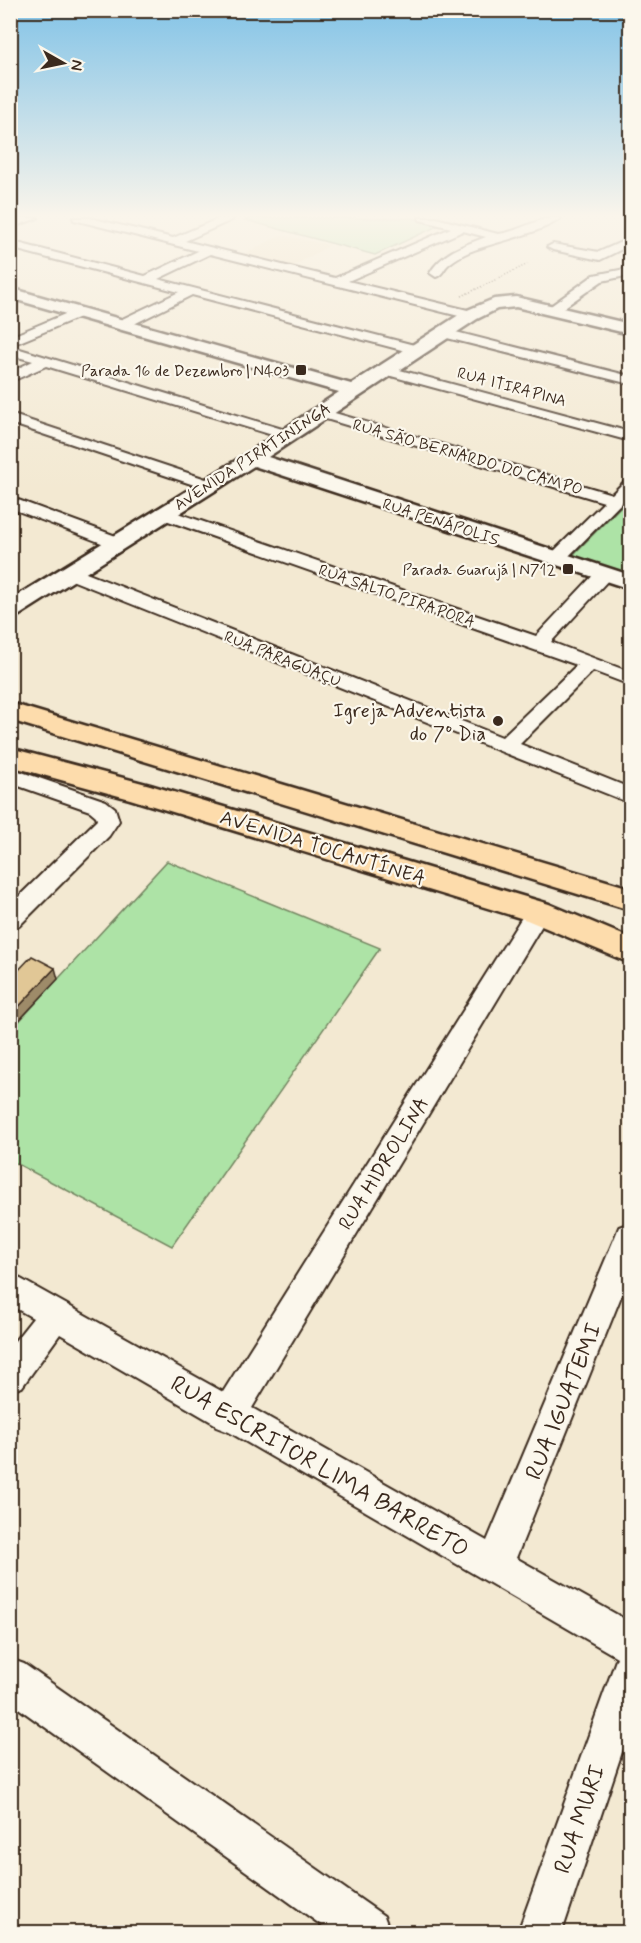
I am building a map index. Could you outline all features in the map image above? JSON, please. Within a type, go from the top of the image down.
[{"type":"main road","name":"AVENIDA TOCANTÍNEA","points":[[10,711],[630,899]]},
{"type":"main road","name":"AVENIDA TOCANTÍNEA","points":[[10,758],[151,796],[538,912],[630,951]]},
{"type":"street","points":[[65,309],[354,390]]},
{"type":"street","points":[[123,324],[155,309]]},
{"type":"street","points":[[259,309],[417,350]]},
{"type":"street","points":[[447,309],[471,315]]},
{"type":"street","name":"AVENIDA PIRATININGA","points":[[12,608],[252,459],[354,390],[484,309]]},
{"type":"street","name":"AVENIDA PIRATININGA","points":[[545,309],[551,310]]},
{"type":"street","points":[[551,310],[630,329]]},
{"type":"street","points":[[10,342],[77,312]]},
{"type":"street","points":[[444,333],[630,380]]},
{"type":"street","points":[[10,350],[287,435]]},
{"type":"street","points":[[10,378],[45,361]]},
{"type":"street","name":"RUA ITIRAPINA","points":[[385,370],[630,437]]},
{"type":"street","name":"RUA SÃO BERNARDO DO CAMPO","points":[[321,413],[616,500]]},
{"type":"street","points":[[10,418],[209,485]]},
{"type":"street","name":"RUA PENÁPOLIS","points":[[252,459],[630,582]]},
{"type":"street","points":[[556,559],[630,485]]},
{"type":"street","points":[[10,502],[118,543]]},
{"type":"street","name":"RUA SALTO PIRAPORA","points":[[163,513],[539,644],[630,679]]},
{"type":"street","name":"RUA PARAGUAÇU","points":[[70,573],[630,796]]},
{"type":"street","points":[[539,644],[605,573]]},
{"type":"street","points":[[506,746],[589,664]]},
{"type":"street","points":[[10,775],[98,806],[107,813],[108,820],[101,831],[10,920]]},
{"type":"street","name":"RUA HIDROLINA","points":[[228,1415],[538,912]]},
{"type":"street","name":"RUA IGUATEMI","points":[[495,1565],[630,1237]]},
{"type":"street","name":"RUA ESCRITOR LIMA BARRETO","points":[[10,1288],[228,1415],[630,1643]]},
{"type":"street","points":[[10,1375],[55,1315]]},
{"type":"street","name":"RUA MURI","points":[[540,1932],[630,1671]]},
{"type":"street","points":[[10,1678],[368,1932]]},
{"type":"green space","points":[[630,497],[630,578],[569,559]]},
{"type":"green space","points":[[167,861],[380,948],[172,1246],[10,1160],[11,1030]]},
{"type":"building","points":[[32,956],[55,968],[10,1016],[10,976],[12,977]]},
{"type":"place","name":"Parada 16 de Dezembro | N403","points":[[301,370]]},
{"type":"place","name":"Parada Guarujá | N712","points":[[568,569]]},
{"type":"place","name":"Igreja Adventista do 7º Dia","points":[[498,721]]}]
